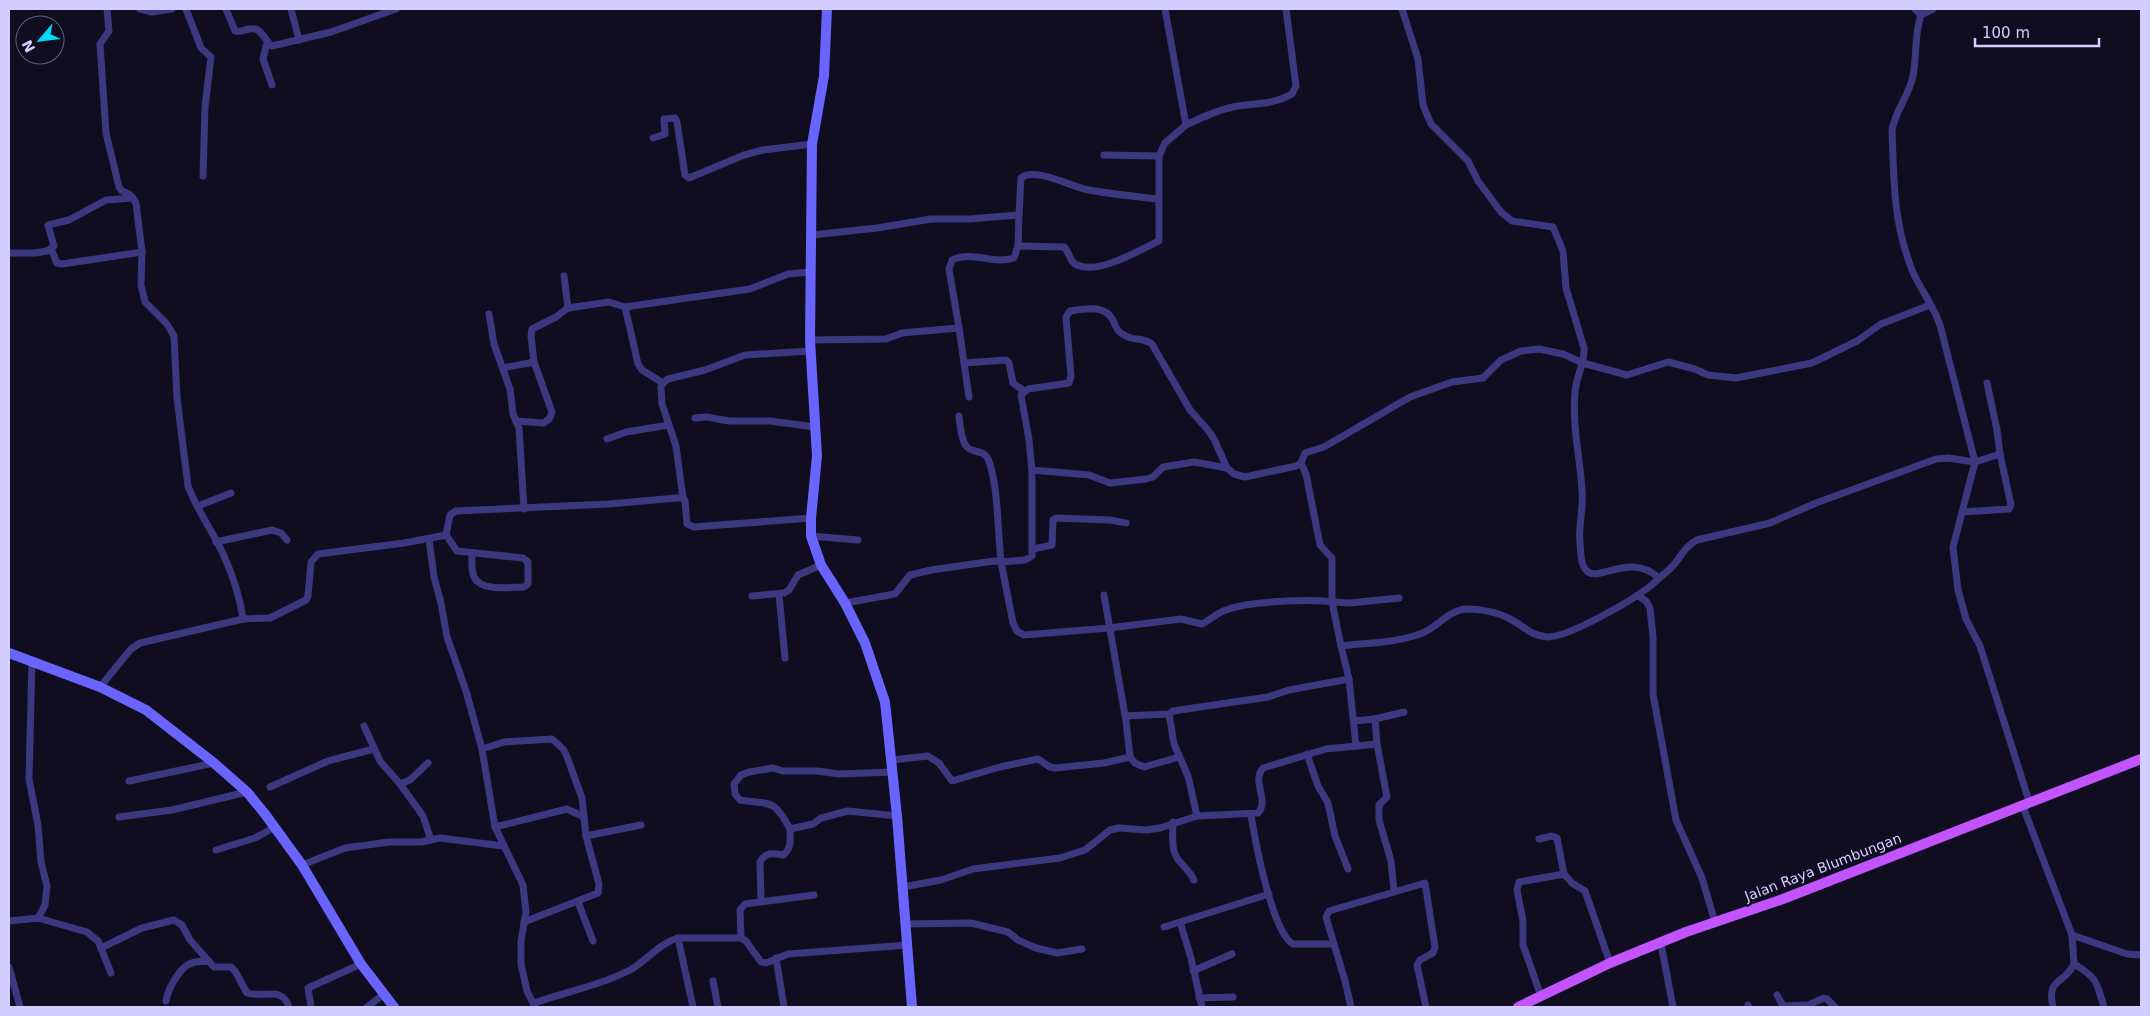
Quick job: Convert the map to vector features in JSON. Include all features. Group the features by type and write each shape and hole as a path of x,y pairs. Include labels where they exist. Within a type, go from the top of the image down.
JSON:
{"main road":[{"name":"Jalan Raya Blumbungan","path":"1518,1007 1610,963 1715,922 1783,899 2141,759"}],"street":[{"path":"107,9 109,31 100,44 106,133 119,187 133,198 136,203 142,252 141,285 145,302 172,329 174,336 177,398 188,486 192,497 224,555 237,588 243,619"},
{"path":"140,9 152,12 172,9"},
{"path":"186,9 201,48 211,57 205,107 203,176"},
{"path":"226,9 235,30 239,32 254,28 259,30 267,43 272,46 331,32 396,9"},
{"path":"291,9 299,40"},
{"path":"828,9 824,76 812,144 811,346 817,456 811,518 812,536 821,565 845,603 865,643 885,702 897,816 912,1007"},
{"path":"1166,9 1186,125"},
{"path":"1018,246 1064,247 1068,250 1070,259 1078,265 1094,267 1109,264 1159,241 1159,156 1165,143 1186,125 1220,110 1271,103 1282,100 1292,94 1296,86 1286,9"},
{"path":"1402,9 1418,58 1423,105 1431,124 1468,161 1478,182 1501,212 1512,221 1553,227 1563,251 1566,288 1584,348 1583,363 1575,390 1574,425 1582,491 1582,507 1578,531 1582,560 1588,572 1602,573 1622,566 1648,569 1659,578"},
{"path":"1915,9 1921,15"},
{"path":"1933,9 1921,15 1917,24 1912,81 1894,120 1892,130 1895,210 1900,233 1919,287 1937,316 1940,325 1975,462 1953,547 1958,590 1966,619 1980,646 2025,803 2072,935 2074,964 2052,988 2050,997 2053,1007"},
{"path":"267,43 263,59 272,85"},
{"path":"653,138 665,134 664,119 675,118 685,175 689,178 744,155 763,150 812,144"},
{"path":"1104,155 1159,156"},
{"path":"969,397 950,269 952,260 981,256 1014,258 1018,246 1021,178 1029,174 1084,188 1158,199"},
{"path":"9,253 35,253 51,249 54,246 48,225 69,220 106,200 133,198"},
{"path":"812,234 877,228 931,219 968,219 1019,214"},
{"path":"51,249 57,263 62,264 142,252"},
{"path":"516,422 544,423 550,418 552,412 534,362 532,329 556,317 568,308 609,302 625,307 750,288 788,274 811,272"},
{"path":"564,276 568,308"},
{"path":"965,363 1006,360 1009,363 1013,383 1024,391 1069,383 1071,376 1067,313 1093,308 1104,311 1112,318 1117,330 1125,336 1145,338 1152,344 1190,410 1208,429 1227,468 1234,474 1245,478 1292,468 1301,463 1306,453 1324,447 1397,404 1452,382 1483,378 1501,360 1521,351 1540,349 1563,354 1583,363 1627,375 1668,362 1695,369 1708,375 1736,378 1812,363 1857,341 1881,324 1930,305"},
{"path":"625,307 638,364 642,370 663,383"},
{"path":"489,314 494,344 510,389 513,414 520,437 524,509"},
{"path":"811,518 694,527 687,524 676,446 662,404 661,387 663,383 668,379 705,370 745,355 811,346 886,339 902,332 959,328"},
{"path":"502,368 534,362"},
{"path":"1962,512 2009,509 2011,505 1987,383"},
{"path":"845,603 895,594 910,575 988,561 1001,562 1031,558 1033,549 1032,470 1021,395 1024,391"},
{"path":"959,416 964,442 972,450 984,453 988,457 992,472 1001,562 1010,613 1017,631 1024,635 1109,628 1181,618 1202,624 1223,611 1247,605 1320,600 1350,603 1399,598"},
{"path":"695,418 707,417 729,421 770,421 815,427"},
{"path":"607,439 626,432 669,425"},
{"path":"1341,646 1388,642 1420,634 1464,609 1501,614 1531,634 1549,637 1576,629 1638,596 1673,566 1688,545 1698,540 1778,520 1816,503 1942,457 1975,462 2000,454"},
{"path":"1032,470 1090,475 1110,483 1146,479 1152,477 1163,467 1174,464 1194,462 1227,468"},
{"path":"1301,463 1306,474 1320,545 1332,558 1332,602 1349,678 1356,746"},
{"path":"198,506 231,493"},
{"path":"472,553 474,579 481,585 524,587 528,584 528,562 523,558 457,551 446,535 450,516 453,512 683,498"},
{"path":"1033,549 1052,545 1053,520 1056,518 1110,520 1126,523"},
{"path":"216,542 272,530 281,533 287,540"},
{"path":"100,687 131,649 140,643 243,619 270,618 306,600 308,596 310,562 318,554 446,535"},
{"path":"812,536 858,540"},
{"path":"429,539 434,576 448,637 466,691 482,749 495,827 524,884 526,896 521,941 521,964 527,991 535,1005 622,974 642,962 669,941 678,938 741,938 746,941 761,962 766,963 788,954 908,945"},
{"path":"752,596 779,594 789,590 798,575 821,565"},
{"path":"779,594 785,658"},
{"path":"1104,595 1125,716 1130,757 1135,763 1144,768 1179,757"},
{"path":"1638,596 1646,601 1650,608 1653,637 1652,694 1676,820 1702,878 1715,922"},
{"path":"9,653 100,687 146,710 214,763 247,792 302,865 361,964 394,1007"},
{"path":"32,661 29,779 38,825 41,862 47,886 45,905 38,918"},
{"path":"1125,716 1169,714 1173,711 1268,697 1289,690 1349,678"},
{"path":"1354,721 1375,719 1404,712"},
{"path":"1169,714 1174,744 1190,782 1197,816"},
{"path":"1375,719 1377,744 1387,797 1379,805 1379,820 1390,861 1394,892"},
{"path":"364,726 380,762 400,784 423,816 431,840"},
{"path":"482,749 504,742 552,739 563,749 573,770 582,798 586,836 600,889 598,892 578,902 524,922"},
{"path":"903,887 941,880 974,869 1060,858 1085,850 1110,830 1119,828 1154,829 1197,816 1251,815 1260,810 1262,804 1258,775 1262,768 1326,749 1377,744"},
{"path":"270,788 328,761 374,749"},
{"path":"1308,754 1318,786 1328,803 1334,836 1348,869"},
{"path":"892,760 928,756 939,763 952,781 1000,767 1038,759 1050,768 1055,768 1104,763 1130,757"},
{"path":"129,781 214,763"},
{"path":"400,784 410,780 428,763"},
{"path":"761,900 760,862 765,855 771,853 782,855 787,852 790,845 790,828 771,804 740,800 735,794 734,784 737,778 749,772 774,768 783,771 831,772 840,774 892,772"},
{"path":"119,817 172,810 247,792"},
{"path":"495,827 567,809 584,817"},
{"path":"790,828 813,824 821,818 848,811 897,816"},
{"path":"1251,815 1259,862 1276,915 1288,942 1303,946 1334,944"},
{"path":"1173,822 1175,855 1189,870 1194,880"},
{"path":"586,836 641,825"},
{"path":"216,850 255,838 275,828"},
{"path":"1539,839 1552,836 1557,838 1564,874 1572,884 1585,891 1610,963"},
{"path":"302,865 344,848 389,842 440,838 503,846"},
{"path":"1541,996 1524,945 1523,921 1517,890 1518,882 1564,874"},
{"path":"1351,1007 1326,917 1329,911 1423,883 1426,886 1433,924 1435,950 1430,956 1420,960 1417,965 1426,1007"},
{"path":"1164,926 1269,894"},
{"path":"741,938 740,910 742,906 761,900 814,895"},
{"path":"578,902 593,941"},
{"path":"9,921 38,918 87,932 98,941 111,973"},
{"path":"102,948 142,928 174,920 182,925 190,940 208,961 218,968 231,967 247,993 254,995 280,994 285,998 289,1007"},
{"path":"1180,922 1202,1007"},
{"path":"906,924 971,923 1008,932 1018,940 1036,948 1057,953 1082,949"},
{"path":"2072,935 2127,954 2141,955"},
{"path":"678,938 693,1007"},
{"path":"1661,944 1673,1007"},
{"path":"1193,971 1232,954"},
{"path":"776,958 784,1007"},
{"path":"166,1001 168,991 174,980 186,966 192,963 208,961"},
{"path":"310,1007 308,988 361,964"},
{"path":"2074,964 2090,974 2094,979 2104,1007"},
{"path":"9,967 20,1007"},
{"path":"713,981 718,1007"},
{"path":"367,1007 384,994"},
{"path":"1777,995 1785,1006 1808,1005 1824,998 1834,1007"},
{"path":"1199,998 1233,997"}]}
